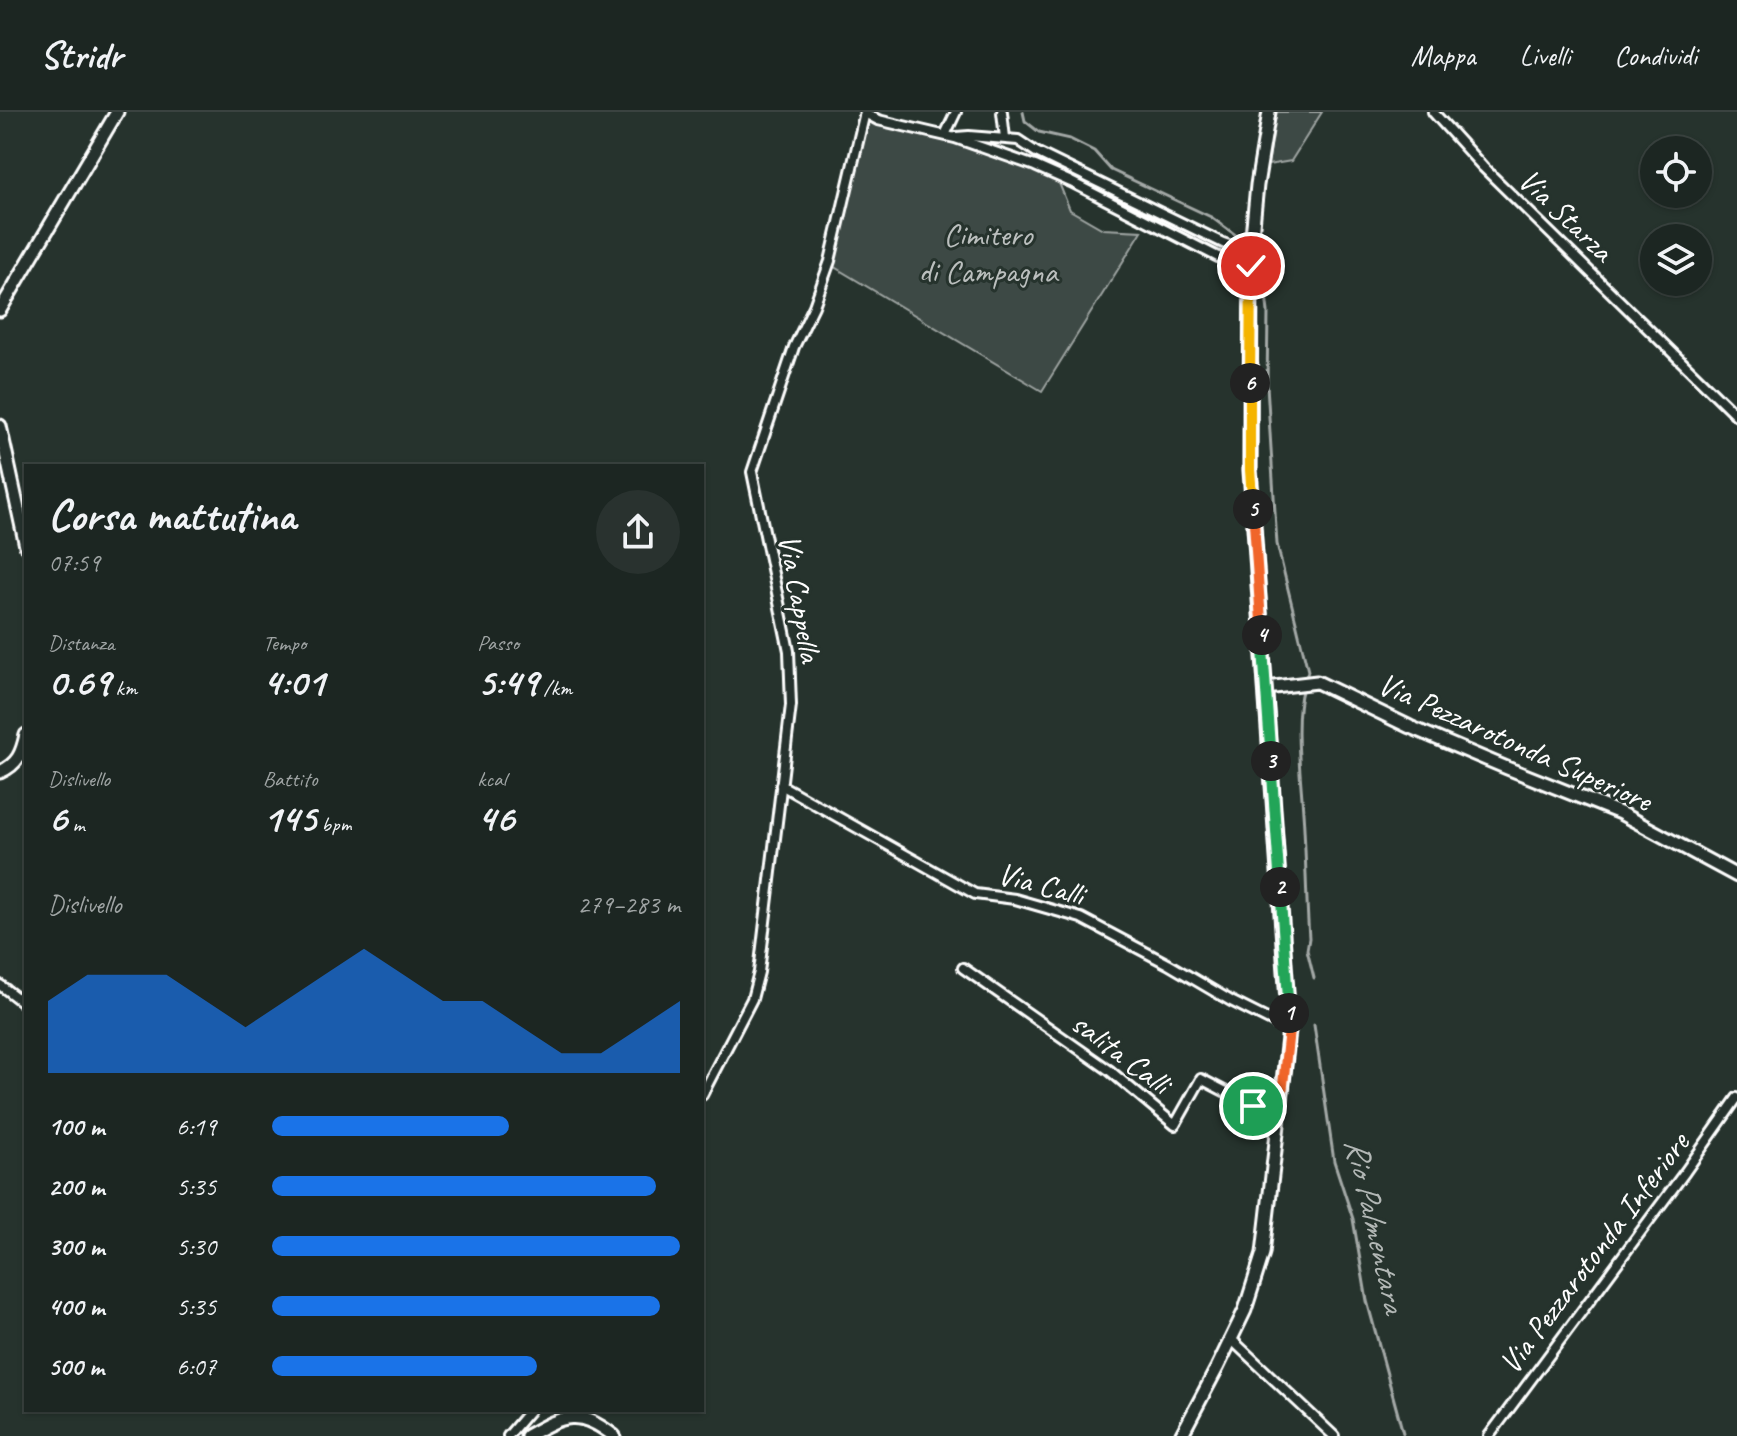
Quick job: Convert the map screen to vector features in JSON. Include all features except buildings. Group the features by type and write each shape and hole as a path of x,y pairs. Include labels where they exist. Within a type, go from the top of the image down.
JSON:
{"main road":[{"path":"0,310 117,112"},
{"path":"1181,1436 1231,1339 1252,1290 1263,1253 1289,1030 1250,470 1251,250 1257,185 1269,112"},
{"path":"0,426 24,537"},
{"name":"Via Pezzarotonda Superiore","path":"1266,688 1317,682 1410,727 1620,813 1737,876"},
{"path":"0,772 12,767 24,745"},
{"path":"527,1436 563,1417 576,1416 592,1421 614,1436"}],"street":[{"path":"945,135 956,112"},
{"path":"1002,112 1005,138"},
{"name":"Via Starza","path":"1433,112 1483,167 1737,416"},
{"path":"865,113 878,120 955,138 1035,166 1218,257 1251,268"},
{"name":"Via Cappella","path":"704,1091 752,999 759,972 791,705 789,651 752,472 794,347 814,306 830,261 865,113"},
{"path":"955,138 969,136 1018,140 1036,152 1223,243 1251,250"},
{"name":"Via Calli","path":"781,785 975,894 1015,899 1081,918 1289,1030"},
{"name":"salita Calli","path":"963,968 1109,1070 1175,1125 1201,1079 1253,1106 1280,1112"},
{"path":"0,985 24,1003"},
{"name":"Via Pezzarotonda Inferiore","path":"1489,1436 1737,1098"},
{"path":"1231,1339 1334,1436"},
{"path":"508,1436 529,1412"}],"green space":[{"path":"1276,112 1322,112 1291,161 1268,165"},
{"name":"Cimitero di Campagna","path":"864,120 948,141 1048,176 1059,183 1070,210 1103,229 1142,231 1042,391 831,265"},
{"path":"1078,177 1237,255 1235,258 1078,183"}],"waterway":[{"name":"Rio Palmentara","path":"1023,112 1025,121 1039,132 1070,139 1094,151 1111,170 1211,217 1248,244"},
{"name":"Rio Palmentara","path":"1255,248 1261,251 1268,312 1267,385 1277,544 1308,671 1305,680"},
{"name":"Rio Palmentara","path":"1303,687 1298,715 1298,749 1309,938 1307,950 1314,978"},
{"name":"Rio Palmentara","path":"1314,1025 1334,1161 1353,1219 1367,1301 1403,1433"}],"route":[{"path":"1251,266 1250,470 1289,1015 1280,1112 1253,1106"}]}
